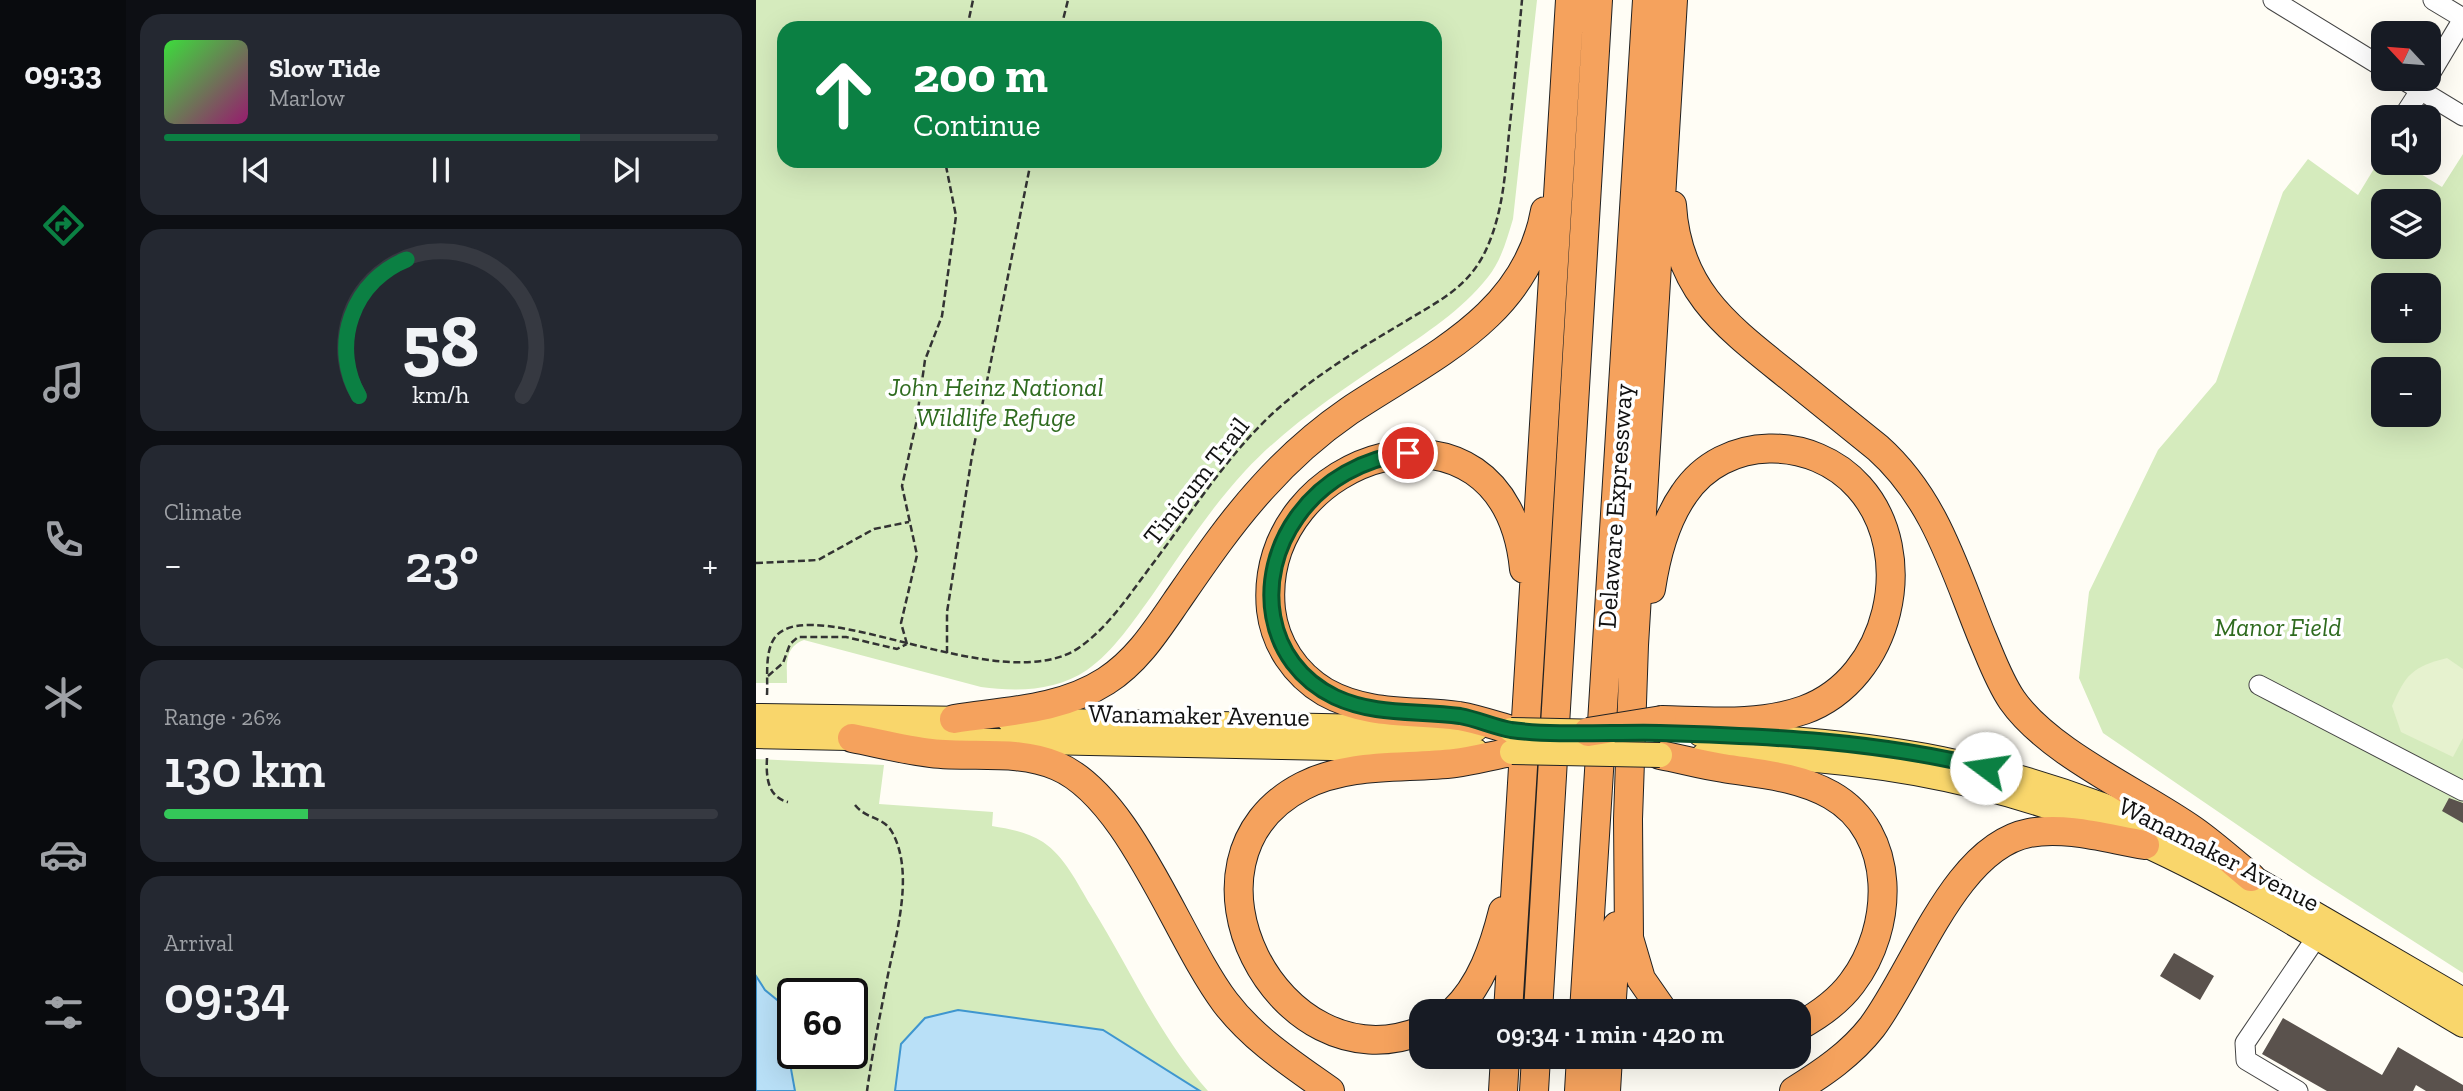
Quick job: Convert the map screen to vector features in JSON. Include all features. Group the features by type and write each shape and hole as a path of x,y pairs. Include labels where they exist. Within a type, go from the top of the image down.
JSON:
{"highway":[{"path":"1509,999 1570,0"},
{"name":"Delaware Expressway","path":"1539,999 1598,0"},
{"name":"Delaware Expressway","path":"1585,999 1647,0"},
{"path":"1655,999 1641,979 1629,938 1628,819 1635,632 1674,0"},
{"path":"954,719 1061,702 1116,674 1146,644 1242,511 1282,467 1331,424 1466,335 1492,313 1520,278 1541,231 1554,134 1565,91"},
{"path":"1666,115 1677,241 1692,280 1707,304 1736,334 1878,448 1910,479 1937,529 2005,689 2028,719 2060,745 2193,831 2251,877"},
{"path":"1588,732 1661,736 1793,714 1827,698 1857,671 1883,626 1891,576 1882,525 1872,504 1853,480 1814,455 1772,447 1731,456 1696,478 1673,511 1661,545 1634,692"},
{"path":"1512,741 1460,716 1396,713 1368,708 1322,690 1296,667 1275,632 1270,600 1274,565 1296,518 1328,484 1355,467 1384,457 1408,453 1433,455 1456,462 1475,472 1500,495 1517,529 1524,573 1529,678"},
{"path":"1661,736 1766,774 1813,787 1843,803 1869,834 1880,864 1883,885 1882,909 1874,944 1851,985 1832,1004 1811,1018"},
{"path":"852,738 931,753 1033,758 1058,766 1081,779 1101,800 1138,854 1226,1003 1263,1042 1329,1091"},
{"path":"1409,1035 1393,1040 1356,1038 1331,1030 1307,1017 1280,994 1256,962 1244,932 1238,900 1247,849 1268,813 1290,794 1314,781 1367,769 1454,763 1512,741"},
{"path":"1612,999 1618,897 1628,819"},
{"path":"1465,999 1472,991 1493,946 1503,912 1520,822"},
{"path":"1794,1091 1836,1063 1863,1038 1889,1001 1959,884 1975,863 1995,846 2019,835 2054,831 2146,845"},
{"path":"1503,1091 1504,1069"},
{"path":"1534,1091 1535,1069"},
{"path":"1579,1091 1580,1069"},
{"path":"1606,1091 1607,1069"}],"main road":[{"name":"Wanamaker Avenue","path":"760,730 954,719 1512,741 1588,732"},
{"name":"Wanamaker Avenue","path":"760,730 852,738 1512,741 1661,736 1842,742 1957,761 2041,783 2122,813 2173,835 2251,877 2463,1000"},
{"name":"Wanamaker Avenue","path":"1661,736 1896,770 1953,781 2036,803 2146,845 2221,883 2463,1025"}],"street":[{"path":"2273,0 2371,60"},
{"path":"2433,0 2463,19 2441,56"},
{"path":"2437,91 2463,116"},
{"path":"2259,685 2463,791"},
{"path":"2298,1091 2246,1060 2245,1043 2316,938"}],"path":[{"path":"968,21 973,0"},
{"path":"1063,21 1068,0"},
{"name":"Tinicum Trail","path":"907,644 897,649 846,637 798,637 790,644 783,663 768,676 769,651 773,639 782,630 794,625 850,630 1005,664 1041,663 1079,648 1108,622 1244,441 1275,411 1392,330 1441,302 1469,278 1492,237 1502,203 1522,0"},
{"path":"907,644 901,623 918,555 902,486 916,424 925,360 942,316 956,216 946,168"},
{"path":"947,653 947,612 972,456 1030,168"},
{"path":"756,563 818,560 874,530 909,522"},
{"path":"760,730 766,776 771,789 779,800 788,802"},
{"path":"855,806 863,816 883,820 892,831 901,858 901,911 867,1091"}],"green space":[{"name":"John Heinz National Wildlife Refuge","path":"756,0 1537,0 1513,219 1493,271 1478,289 1442,321 1314,410 1261,455 1220,500 1131,624 1097,662 1075,677 1049,686 995,689 804,640 790,652 787,683 756,683"},
{"name":"Manor Field","path":"2463,154 2463,973 2312,876 2103,733 2079,678 2089,592 2158,450 2216,382 2283,192 2308,159 2358,195 2371,174 2422,175 2442,187"},
{"path":"2447,658 2463,669 2463,738 2453,757 2401,732 2392,706 2412,673"},
{"path":"756,759 884,765 879,804 993,812 992,826 1025,833 1043,842 1058,855 1070,871 1159,1024 1190,1070 1208,1091 756,1091"}],"water":[{"path":"756,976 765,990 777,1000 777,1069 791,1069 795,1091 756,1091"},
{"path":"958,1010 1103,1030 1200,1091 895,1091 901,1044 925,1018"}],"building":[{"path":"2449,798 2463,803 2463,823 2442,811"},
{"path":"2174,953 2214,976 2200,1000 2160,976"},
{"path":"2283,1018 2382,1075 2398,1047 2463,1085 2463,1091 2426,1091 2416,1085 2413,1091 2327,1091 2262,1054"}],"route":[{"path":"1408,453 1395,454 1355,467 1328,484 1296,518 1274,565 1270,600 1275,632 1296,667 1322,690 1344,701 1368,708 1410,714 1460,716 1511,730 1798,738 1897,749 1986,768"}]}
